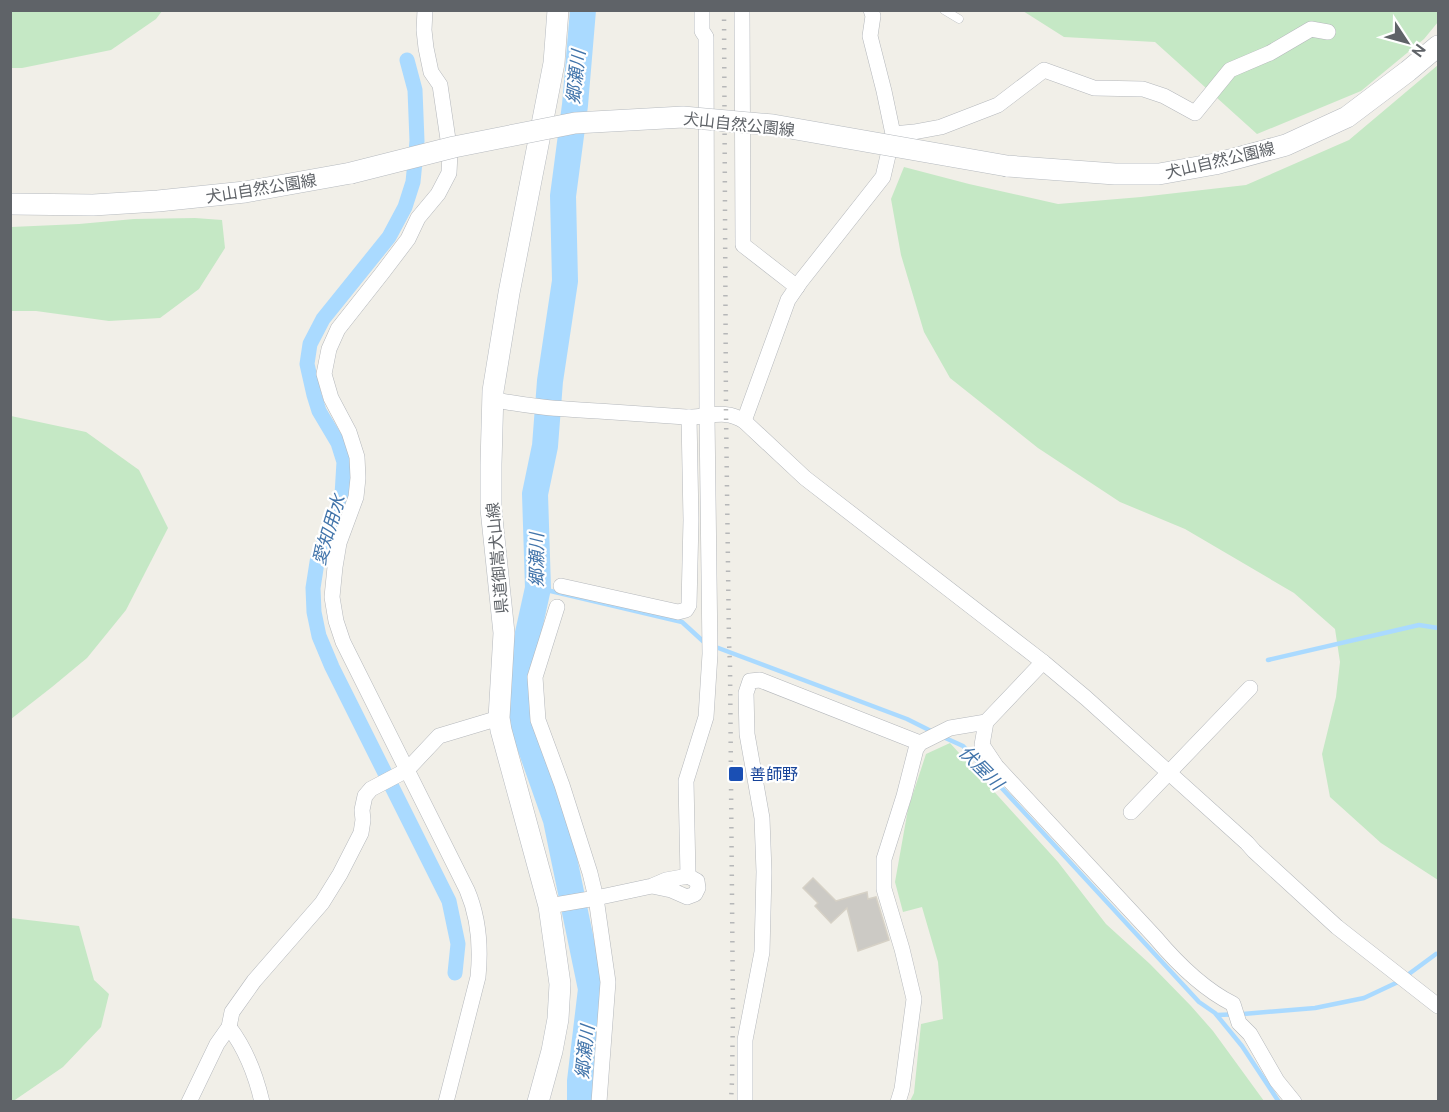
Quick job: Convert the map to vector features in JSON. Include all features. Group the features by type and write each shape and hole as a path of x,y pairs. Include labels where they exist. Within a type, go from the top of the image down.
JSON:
{"main road":[{"name":"県道御嵩犬山線","path":"538,1101 552,1051 558,1018 560,984 555,905 499,718 504,633 491,509 492,399 509,293 554,63 558,10"},
{"name":"犬山自然公園線","path":"10,204 93,205 245,192 351,172 454,147 575,123 683,117 773,125 1007,166 1115,174 1159,174 1215,164 1286,145 1347,117 1438,46"},
{"path":"10,199 39,204"}],"street":[{"path":"425,10 426,48 431,72 440,85 450,153 449,173 438,194 418,218 408,239 338,329 329,349 324,374 331,398 349,432 357,457 356,497 339,543 335,567 332,597 336,621 343,642 473,905 479,943 478,977 446,1101"},
{"path":"555,905 652,886 666,880 688,876 686,781 706,717 710,654 706,37 702,31 702,10"},
{"path":"742,10 743,245 797,287"},
{"path":"744,421 788,300 883,177 893,134 870,36 873,16 871,10"},
{"path":"893,134 941,127 998,105 1044,70 1094,88 1143,89 1164,96 1195,112 1230,70 1270,53 1311,29 1328,32"},
{"path":"492,399 565,409 689,417 726,413 735,415 805,478 1043,662 1086,698 1337,927 1438,1006"},
{"path":"561,586 678,612 686,610 689,605 691,520 689,417"},
{"path":"557,607 535,677 538,720 562,785 596,898 608,982 599,1101"},
{"path":"1043,662 986,722 982,745 996,766 1172,958 1220,998 1233,1004 1239,1023 1250,1034 1277,1081 1294,1101"},
{"path":"745,1101 745,1040 762,952 764,872 762,818 747,734 746,693 750,681 760,680 920,743"},
{"path":"1131,812 1250,688"},
{"path":"189,1101 217,1044 229,1027 232,1012 254,981 321,903 340,874 361,833 364,796 375,787 407,770 439,736 499,718"},
{"path":"898,1101 902,1089 914,999 884,889 884,859 916,749 920,743 950,728 986,722"},
{"path":"229,1027 237,1037 258,1084 262,1101"}],"lane":[{"path":"944,10 959,19"}],"green space":[{"path":"11,10 162,11 156,19 111,50 22,68 11,68"},
{"path":"1438,10 1438,22 1424,39 1361,91 1257,134 1155,42 1064,37 1023,11"},
{"path":"1438,65 1438,880 1381,843 1330,797 1322,754 1336,697 1340,662 1335,629 1294,593 1185,529 1120,502 1038,448 950,378 924,332 901,255 891,199 904,167 1058,204 1246,185 1349,140"},
{"path":"134,219 222,220 225,248 199,289 160,318 109,321 36,311 11,311 11,227"},
{"path":"11,416 86,432 139,470 168,528 126,610 87,658 11,719"},
{"path":"950,743 1058,862 1106,924 1150,964 1213,1031 1264,1101 910,1101 914,1093 921,1024 943,1019 938,962 922,907 903,912 895,882 908,809 926,754"},
{"path":"11,918 79,926 94,980 109,994 101,1027 63,1067 12,1102"}],"building":[{"path":"813,878 836,901 867,892 868,899 876,897 889,940 858,951 847,908 831,923 815,906 818,903 803,888"}],"waterway":[{"name":"郷瀬川","path":"580,1102 580,1081 591,989 556,820 524,729 519,674 538,588 535,494 545,446 550,381 565,281 563,196 575,105 583,10"},
{"name":"愛知用水","path":"407,60 415,90 417,141 413,182 405,207 389,237 323,319 310,344 307,364 314,395 319,411 338,443 344,462 342,495 318,556 313,588 314,612 319,636 332,667 449,901 458,944 455,973"},
{"name":"伏屋川","path":"538,588 682,622 705,643 907,719 933,732"},
{"path":"1268,660 1419,625 1438,628"},
{"name":"伏屋川","path":"941,736 963,746 1199,1002 1215,1013 1242,1046 1279,1102"},
{"path":"1217,1015 1315,1008 1364,998 1398,982 1436,954"}],"railway":[{"path":"724,10 733,1013 731,1102"}],"place":[{"name":"善師野","path":"736,774"}]}
